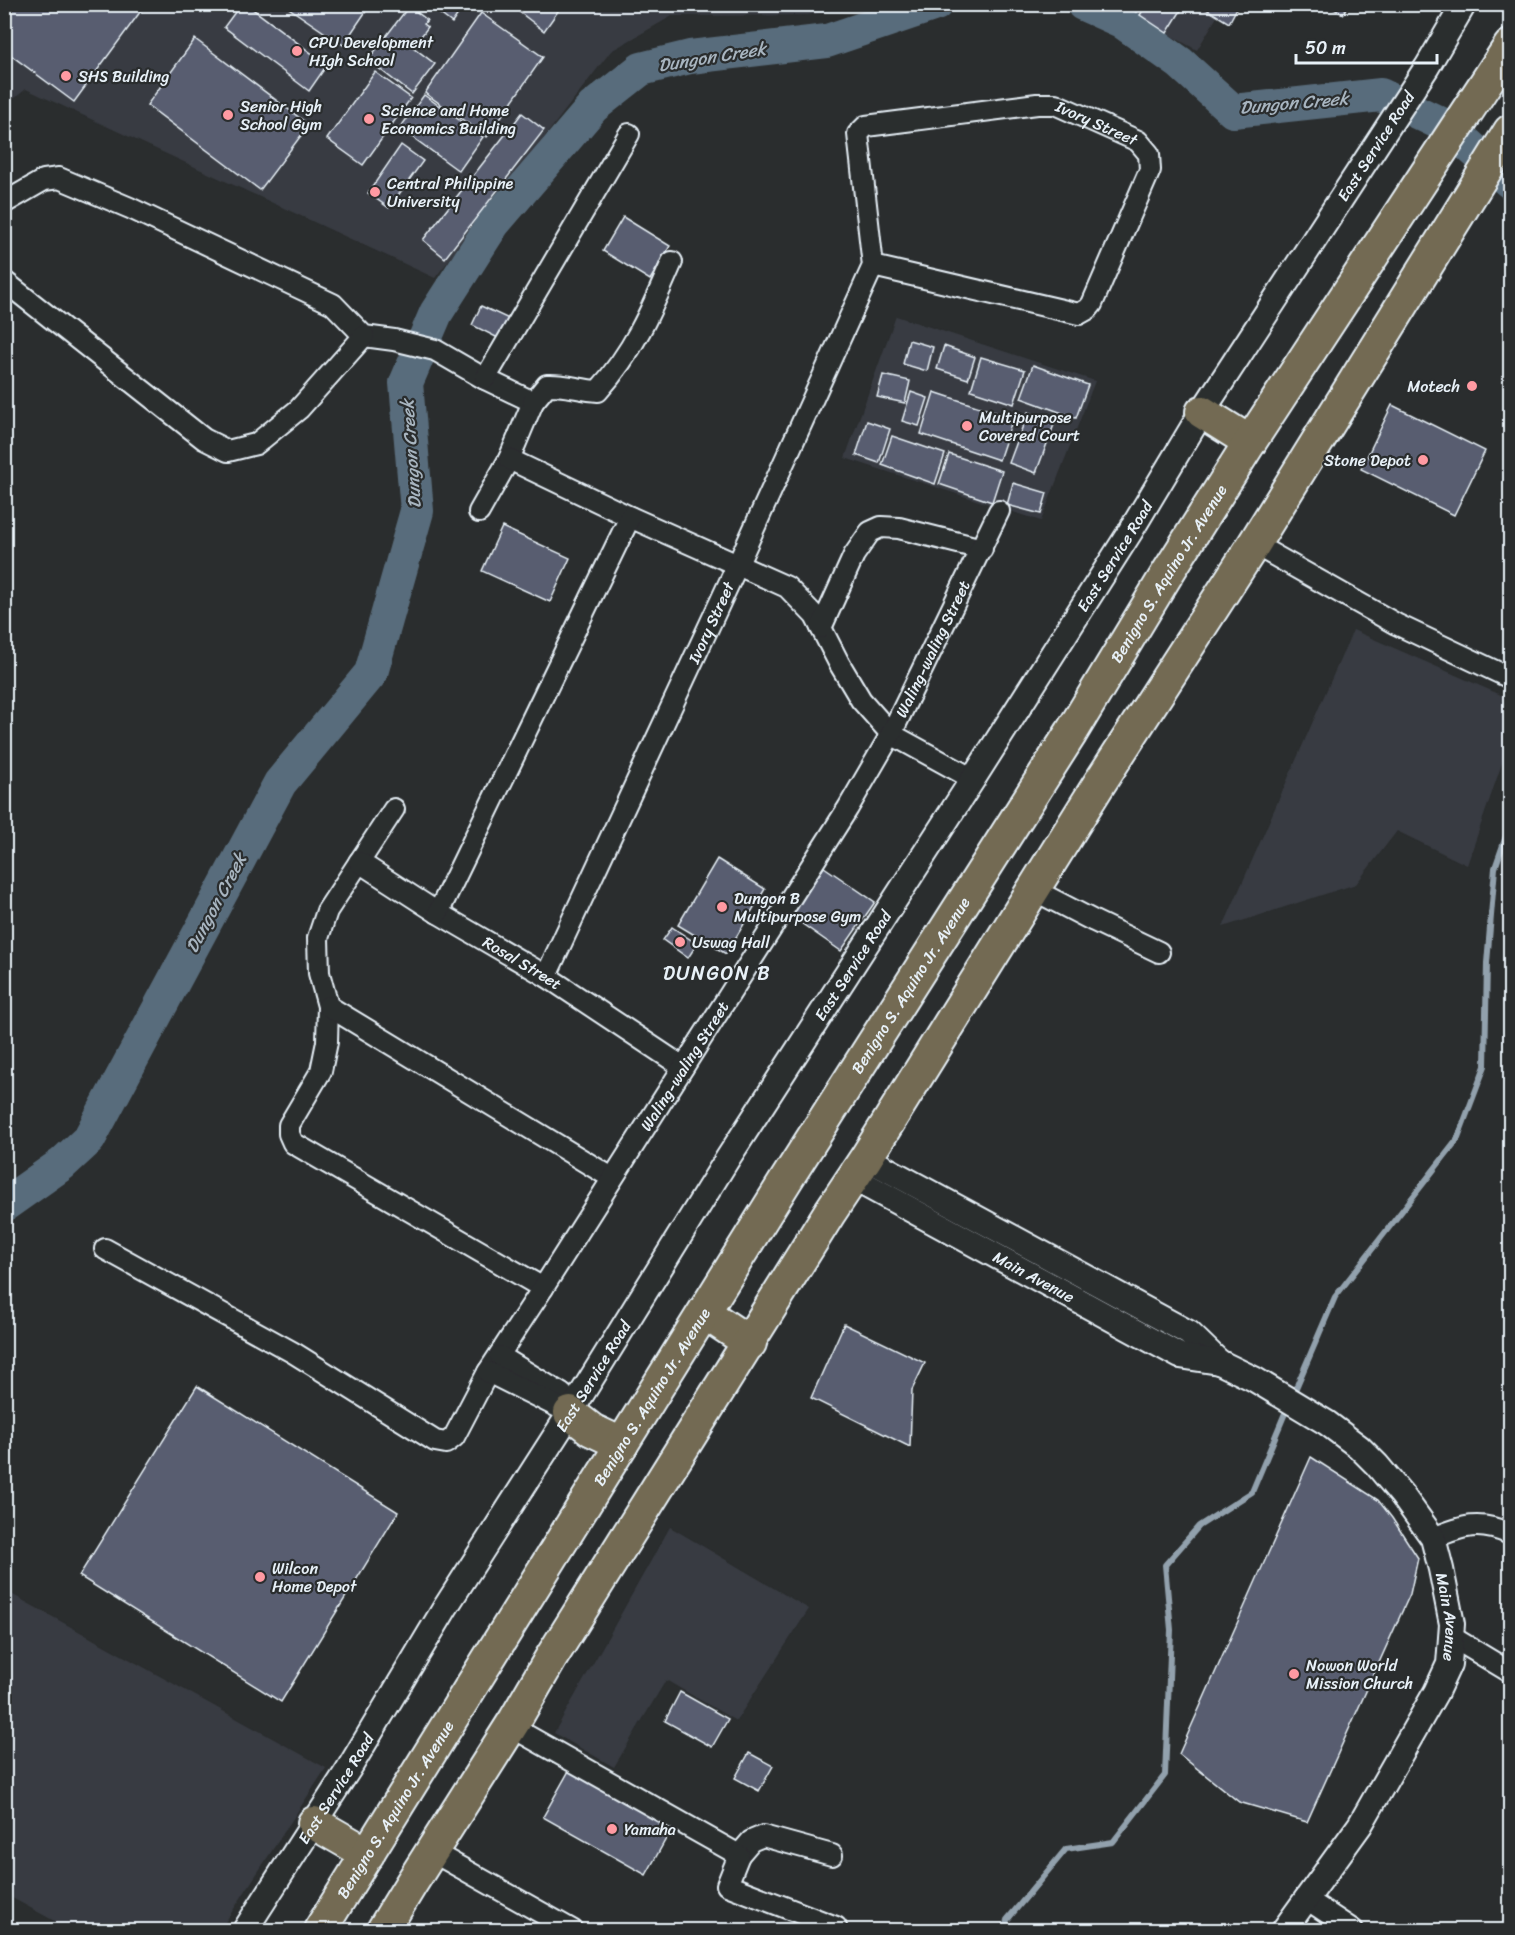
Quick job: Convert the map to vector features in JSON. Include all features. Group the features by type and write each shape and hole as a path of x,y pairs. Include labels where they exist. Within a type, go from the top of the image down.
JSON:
{"highway":[{"name":"Benigno S. Aquino Jr. Avenue","path":"320,1930 792,1170 1059,752 1250,442 1510,46"},
{"path":"383,1930 830,1212 860,1168 1099,784 1254,544 1510,131"},
{"path":"1202,412 1250,442"},
{"path":"1059,752 1099,784"},
{"path":"705,1313 750,1343"},
{"path":"570,1413 592,1430 622,1444"},
{"path":"314,1823 368,1854"}],"street":[{"name":"East Service Road","path":"245,1930 348,1770 451,1599 570,1413 728,1158 973,779 1202,412 1428,67 1464,4"},
{"name":"Ivory Street","path":"546,976 737,566 873,266 858,134 866,126 1037,104 1055,104 1138,141 1149,154 1150,170 1092,304 1078,314 873,266"},
{"path":"485,379 629,134"},
{"path":"4,203 44,180 59,178 130,208 333,303 364,336 394,340 435,350 485,379 533,402"},
{"path":"478,512 509,459 533,402 547,386 563,384 598,391 619,368 646,322 672,262"},
{"path":"4,280 204,439 228,451 256,444 299,409 364,336"},
{"path":"509,459 630,517 787,587 815,616 861,700 891,734 973,779"},
{"name":"Waling-waling Street","path":"105,1249 294,1353 435,1441 446,1443 454,1437 488,1372 848,808 891,734 999,511"},
{"path":"438,913 630,517"},
{"path":"821,628 854,555 870,532 881,527 899,528 982,549"},
{"path":"1254,544 1396,624 1510,677"},
{"path":"394,809 327,911 318,938 319,973 328,1006 327,1042 321,1071 289,1125 289,1134 293,1143 543,1288"},
{"name":"Rosal Street","path":"359,862 438,913 546,976 683,1067"},
{"path":"1034,890 1159,952"},
{"path":"328,1006 612,1178"},
{"name":"Main Avenue","path":"860,1168 1180,1356 1219,1362 1254,1379 1327,1423 1359,1447 1377,1465 1433,1538 1452,1624 1449,1664 1436,1692 1360,1825 1284,1930"},
{"path":"500,1356 562,1394 570,1413"},
{"path":"488,1372 570,1413"},
{"path":"1433,1538 1461,1527 1483,1525 1510,1534"},
{"path":"1452,1637 1510,1672"},
{"path":"510,1726 739,1855"},
{"path":"832,1855 763,1836 750,1840 739,1855 727,1885 836,1928"},
{"path":"431,1851 572,1930"},
{"path":"1305,1898 1353,1930"}],"shaded area":[{"name":"Central Philippine University","path":"4,5 862,5 808,15 672,16 611,51 435,278 26,89 5,106"},
{"path":"1115,5 1224,5 1197,50"},
{"path":"896,316 1095,381 1041,521 845,458"},
{"path":"1353,630 1510,699 1510,740 1467,865 1397,831 1356,884 1223,927"},
{"path":"670,1527 809,1609 736,1721 666,1680 614,1767 554,1733"},
{"path":"4,1590 326,1768 220,1930 71,1930 5,1894"}],"building":[{"name":"SHS Building","path":"4,4 146,4 74,102 4,50"},
{"path":"241,4 246,4 327,65 309,91 224,27"},
{"path":"283,4 371,4 343,45"},
{"path":"427,4 465,4 452,23"},
{"path":"509,4 563,4 544,31"},
{"path":"1122,4 1140,4 1136,12"},
{"path":"1147,4 1175,4 1182,9 1167,33 1140,15"},
{"path":"1198,4 1239,4 1229,23"},
{"path":"1325,4 1348,4 1343,14"},
{"path":"409,6 427,20 424,24 428,27 413,47 435,64 412,94 368,60"},
{"path":"481,13 543,57 487,137 425,93"},
{"name":"Senior High School Gym","path":"195,39 309,125 260,190 147,105"},
{"name":"Science and Home Economics Building","path":"375,72 411,98 363,165 327,139"},
{"path":"424,95 483,137 459,171 400,128"},
{"path":"522,113 544,130 445,258 423,240"},
{"path":"401,145 423,161 389,208 368,193"},
{"path":"623,217 670,246 650,280 603,251"},
{"path":"481,306 509,319 498,338 472,325"},
{"path":"909,340 933,347 927,371 903,364"},
{"path":"944,346 975,357 968,379 937,369"},
{"path":"981,357 1025,370 1014,404 971,390"},
{"path":"1033,365 1088,385 1076,418 1021,398"},
{"path":"883,375 910,381 905,403 877,397"},
{"path":"911,392 928,398 919,426 902,421"},
{"name":"Multipurpose Covered Court","path":"934,392 1013,418 999,460 921,434"},
{"name":"Stone Depot","path":"1392,405 1485,451 1454,515 1361,469"},
{"path":"1028,412 1055,422 1036,473 1009,463"},
{"path":"867,421 890,429 879,463 856,455"},
{"path":"892,436 945,454 935,484 882,465"},
{"path":"949,454 1002,471 992,502 939,484"},
{"path":"1013,483 1047,493 1041,514 1007,505"},
{"path":"502,527 570,558 550,602 482,571"},
{"name":"Dungon B Multipurpose Gym","path":"717,859 765,889 726,954 678,925"},
{"path":"824,867 875,902 841,951 791,916"},
{"name":"Uswag Hall","path":"672,927 697,944 688,958 663,940"},
{"path":"844,1324 925,1363 912,1390 910,1447 811,1398"},
{"path":"197,1386 398,1512 281,1702 79,1576"},
{"name":"Nowon World Mission Church","path":"1311,1457 1378,1500 1418,1558 1410,1594 1307,1822 1239,1802 1179,1754"},
{"path":"680,1692 728,1719 712,1747 665,1721"},
{"path":"4,1716 11,1720 4,1732"},
{"path":"749,1753 773,1766 759,1791 735,1778"},
{"path":"570,1769 673,1826 646,1875 543,1817"}],"waterway":[{"name":"Dungon Creek","path":"4,1205 62,1164 89,1139 280,783 371,673 417,511 406,383 436,313 493,224 593,107 641,69 690,57 827,41 936,4"},
{"name":"Dungon Creek","path":"1083,4 1121,21 1180,63 1233,111 1381,95 1448,127 1510,182"},
{"path":"1292,1397 1335,1297 1457,1140 1485,1066 1487,963 1495,868 1510,825"},
{"path":"1004,1930 1007,1920 1066,1849 1113,1842 1165,1775 1171,1630 1165,1565 1199,1526 1252,1492 1288,1406"}],"place":[{"name":"CPU Development HIgh School","path":"297,51"},
{"name":"SHS Building","path":"66,76"},
{"name":"Senior High School Gym","path":"228,115"},
{"name":"Science and Home Economics Building","path":"369,119"},
{"name":"Central Philippine University","path":"375,192"},
{"name":"Motech","path":"1472,386"},
{"name":"Multipurpose Covered Court","path":"967,426"},
{"name":"Stone Depot","path":"1423,460"},
{"name":"Dungon B Multipurpose Gym","path":"722,907"},
{"name":"Uswag Hall","path":"680,942"},
{"name":"Wilcon Home Depot","path":"260,1577"},
{"name":"Nowon World Mission Church","path":"1294,1674"},
{"name":"Yamaha","path":"612,1829"}],"district":[{"name":"DUNGON B","path":"717,973"}]}
